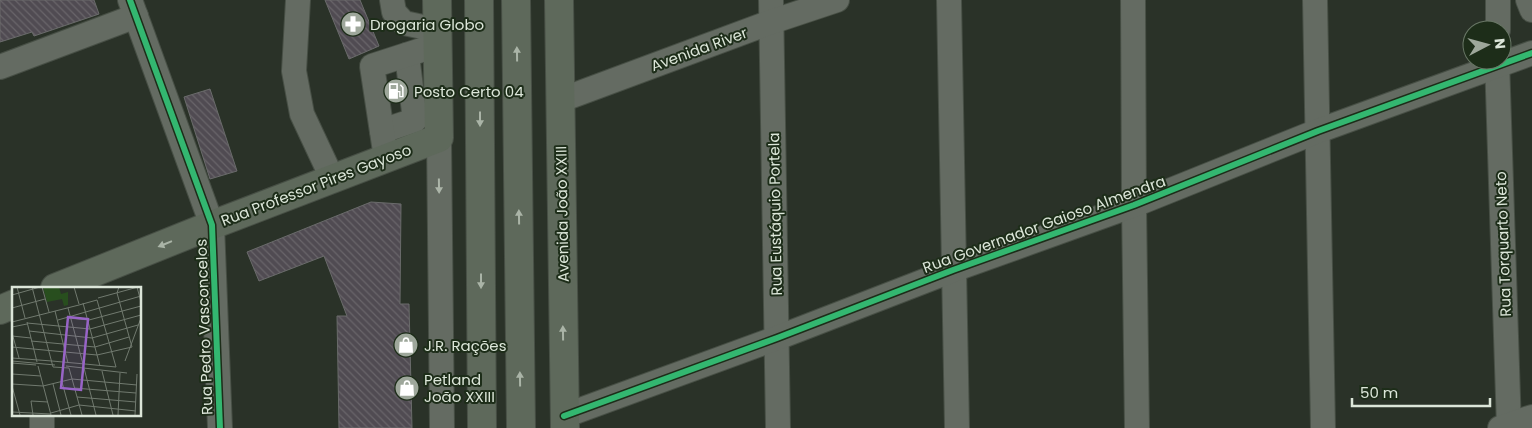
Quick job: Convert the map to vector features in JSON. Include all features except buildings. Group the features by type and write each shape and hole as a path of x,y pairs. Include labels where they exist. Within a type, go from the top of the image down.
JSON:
{"main road":[{"path":"437,0 439,138"},
{"path":"479,0 482,428"},
{"path":"516,0 521,428"},
{"name":"Avenida João XXIII","path":"559,0 564,422"},
{"name":"Rua Professor Pires Gayoso","path":"57,287 332,178 439,138"},
{"path":"0,310 12,305"},
{"path":"533,428 564,422"}],"street":[{"path":"298,0 294,71 302,114 332,178"},
{"path":"392,0 394,12 404,23 437,37"},
{"name":"Avenida River","path":"561,100 771,11 837,0"},
{"path":"949,0 957,428"},
{"path":"1133,0 1137,428"},
{"path":"1315,0 1323,428"},
{"path":"1498,0 1498,20"},
{"path":"1528,0 1532,10"},
{"path":"0,68 133,8"},
{"name":"Rua Pedro Vasconcelos","path":"133,8 212,225 220,428"},
{"name":"Rua Eustáquio Portela","path":"771,11 778,428"},
{"path":"386,158 372,66 407,55 437,37"},
{"name":"Rua Governador Gaioso Almendra","path":"1512,59 1532,53"},
{"path":"382,131 415,120 407,55"},
{"name":"Rua Governador Gaioso Almendra","path":"564,422 954,270 1134,205 1318,131 1479,70"},
{"name":"Rua Torquarto Neto","path":"1497,70 1506,427"},
{"path":"439,138 442,428"},
{"path":"1506,427 1532,416"}],"cycle path":[{"path":"130,0 212,225 220,428"},
{"path":"564,416 777,338 953,270 1134,205 1318,131 1532,53"}],"place":[{"name":"Drogaria Globo","path":"353,24"},
{"name":"Posto Certo 04","path":"396,91"},
{"name":"J.R. Rações","path":"406,345"},
{"name":"Petland João XXIII","path":"407,388"}]}
